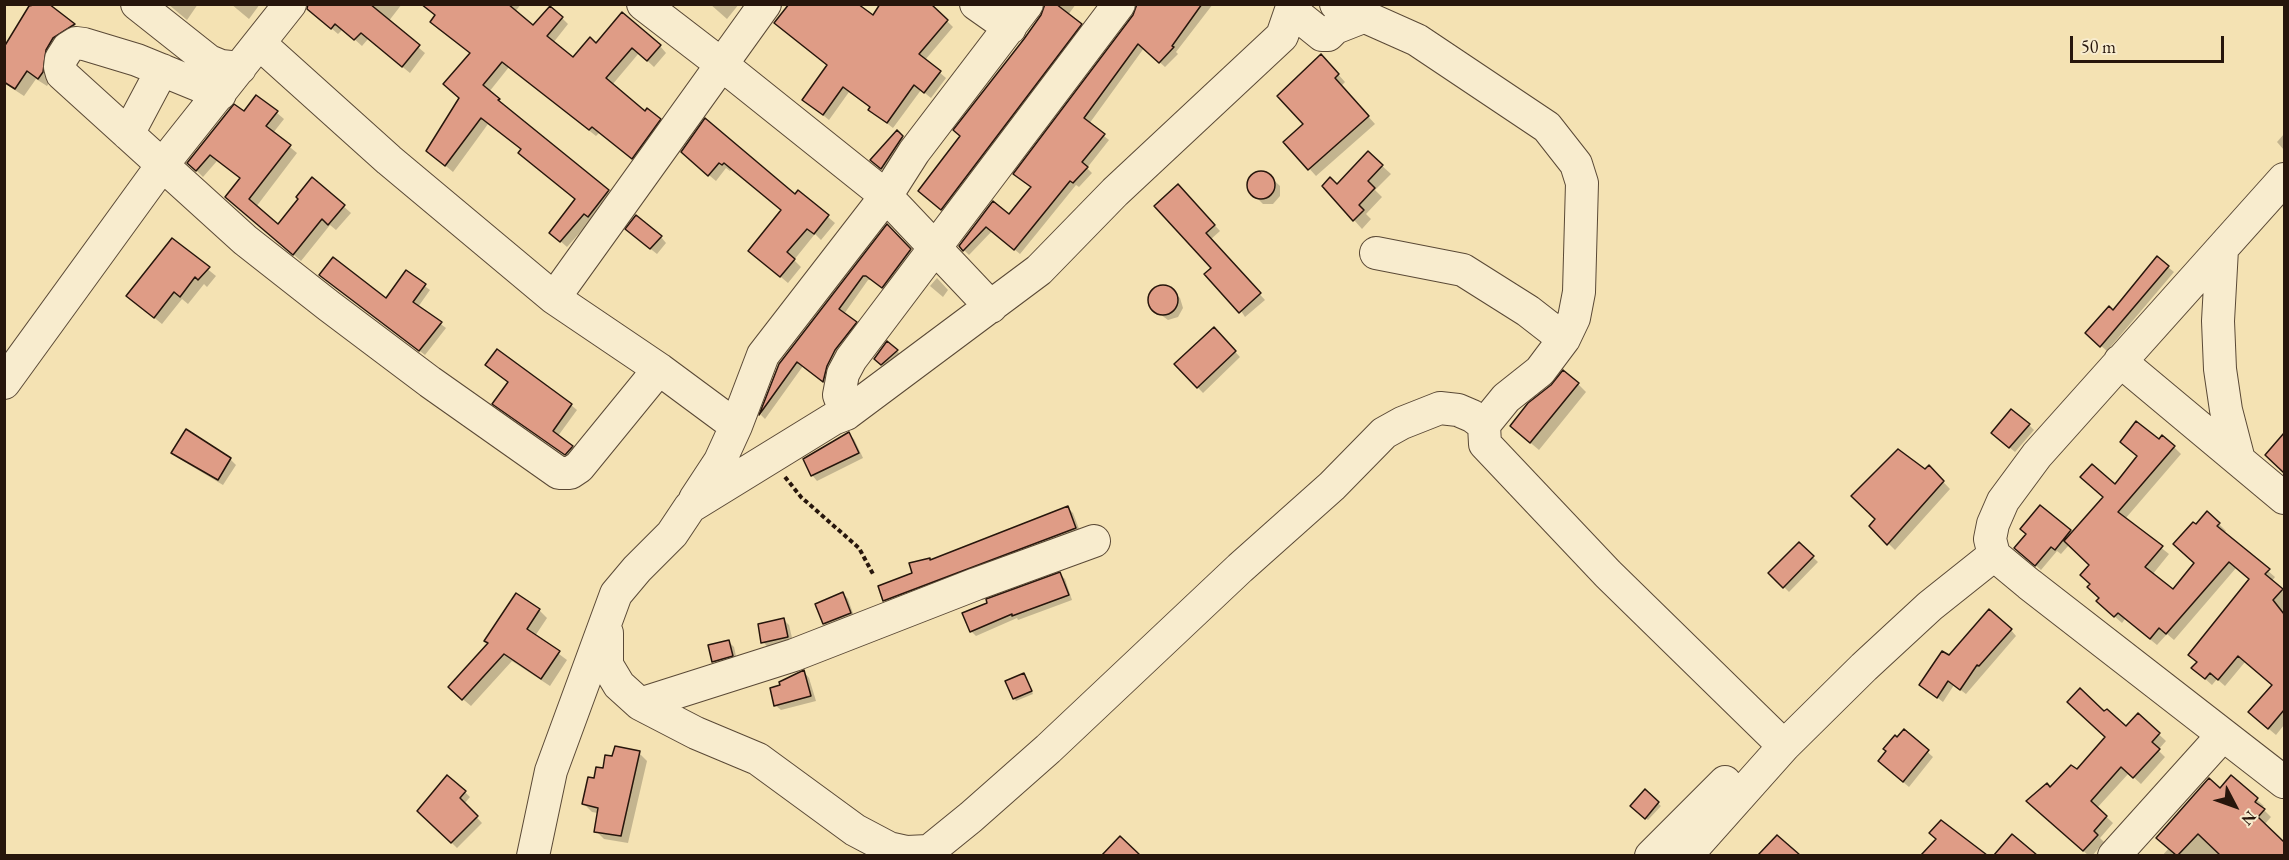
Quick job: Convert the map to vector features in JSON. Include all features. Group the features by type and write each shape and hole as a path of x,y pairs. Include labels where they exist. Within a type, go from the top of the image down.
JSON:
{"street":[{"path":"137,4 209,62 240,68"},
{"path":"4,383 163,164 290,4"},
{"path":"643,4 886,196 991,307"},
{"path":"554,298 765,4"},
{"path":"533,855 551,771 616,594 672,534 720,461 763,355 886,196 914,152 1018,16 976,4"},
{"path":"846,414 839,395 843,374 850,359 1119,4"},
{"path":"690,507 762,461 833,419 846,414 1039,270 1115,192 1282,36 1294,7 1322,35 1328,35 1349,11 1417,40 1547,127 1576,164 1582,183 1579,292 1574,318 1564,339 1540,371 1506,398 1484,425 1485,444 1608,574 1777,740"},
{"path":"220,94 162,70 84,44 76,43 68,48 61,59 62,74 245,240 430,382 559,473 570,473 579,467 659,369"},
{"path":"260,44 389,160 554,298 659,369 736,426"},
{"path":"128,134 162,70"},
{"path":"2284,179 2037,455 2003,501 1993,524 1990,539 1994,555 2284,782"},
{"path":"2222,249 2218,321 2220,369 2226,410 2239,459"},
{"path":"1376,253 1462,270 1528,311 1564,339"},
{"path":"2120,361 2284,498"},
{"path":"606,626 607,665 620,685 640,704 696,733 758,759 855,830 889,848 926,853 1048,749 1240,568 1332,486 1384,433 1440,408 1458,410 1473,416 1484,425"},
{"path":"640,704 794,655 975,584 1094,541"},
{"path":"1651,855 1777,740 1864,667 1930,606 1994,555"},
{"path":"2114,855 2223,735"},
{"path":"1686,855 1777,740"}],"path":[{"path":"762,461 779,470 801,497 839,533 859,548 873,574"}],"building":[{"path":"49,4 75,24 53,38 46,50 43,72 38,79 27,71 15,89 4,82 4,47 29,6"},
{"path":"308,4 370,4 420,45 402,67 361,33 354,40 335,24 331,29 307,9"},
{"path":"421,4 508,4 533,25 550,6 563,17 547,36 573,57 590,37 596,43 622,12 661,45 647,61 632,48 606,78 645,111 647,108 661,119 632,159 592,127 589,130 502,62 483,85 500,99 498,100 609,190 588,217 584,214 560,242 549,233 575,199 518,153 521,149 481,118 445,166 426,151 459,98 443,84 470,53 430,22 435,15"},
{"path":"789,4 858,4 873,15 880,4 931,4 948,20 919,54 941,71 924,93 914,85 887,123 868,110 870,107 843,87 823,115 802,100 827,65 774,23"},
{"path":"1045,4 1056,4 1082,24 941,210 918,191 960,136 953,130 1024,39 1041,15"},
{"path":"1137,4 1202,4 1172,46 1174,47 1159,63 1138,44 1084,118 1105,134 1082,162 1088,167 1073,183 1070,181 1014,250 986,227 963,251 959,246 993,201 1009,214 1031,187 1013,174 1133,15"},
{"path":"1321,54 1339,74 1335,78 1369,116 1308,170 1283,142 1303,124 1277,96"},
{"path":"256,95 278,111 266,126 291,145 249,199 278,224 312,177 345,205 328,225 322,219 293,255 225,197 240,178 210,155 196,171 187,163 234,104 244,111"},
{"path":"705,118 795,194 798,190 829,215 814,234 807,229 787,252 795,259 780,277 748,251 781,210 724,163 722,165 719,163 708,176 681,152"},
{"path":"897,130 903,136 881,169 870,160"},
{"path":"1368,151 1383,165 1368,181 1375,188 1359,205 1364,210 1353,221 1322,186 1330,177 1337,184"},
{"path":"1261,171 1271,175 1275,185 1271,195 1261,199 1251,195 1247,185 1251,175"},
{"path":"1178,184 1215,225 1206,233 1261,293 1239,313 1204,274 1211,268 1154,206"},
{"path":"636,215 662,236 650,249 625,229"},
{"path":"887,224 911,249 882,288 863,276 839,309 857,322 835,350 827,366 823,382 797,362 759,415 779,364"},
{"path":"172,238 210,267 198,280 195,277 180,297 174,292 154,318 126,296"},
{"path":"2157,256 2169,266 2100,347 2085,333 2109,306 2113,310"},
{"path":"333,257 386,298 406,270 426,284 413,302 442,322 419,351 319,275"},
{"path":"1163,285 1173,290 1178,300 1173,310 1163,315 1153,310 1148,300 1153,290"},
{"path":"1214,327 1236,351 1197,388 1174,364"},
{"path":"887,341 898,350 881,365 874,359"},
{"path":"497,349 572,404 553,431 573,446 565,455 492,404 508,382 485,365"},
{"path":"1563,370 1579,383 1530,443 1510,426 1528,403 1551,385"},
{"path":"2011,409 2030,424 2009,448 1991,433"},
{"path":"2136,421 2159,439 2162,435 2175,446 2118,512 2163,546 2145,567 2173,589 2194,563 2173,544 2193,522 2196,524 2207,511 2220,523 2217,526 2270,569 2265,574 2283,589 2273,600 2284,614 2284,710 2268,729 2248,712 2272,685 2238,656 2218,680 2210,673 2205,679 2191,668 2197,662 2188,655 2249,579 2229,562 2166,634 2159,628 2150,639 2118,613 2114,617 2096,601 2099,598 2087,587 2090,584 2080,575 2089,565 2064,541 2103,497 2080,477 2092,464 2115,484 2137,456 2120,442"},
{"path":"186,429 231,458 218,480 171,453"},
{"path":"849,432 859,453 811,476 803,459"},
{"path":"2284,433 2284,473 2265,455"},
{"path":"1898,449 1925,469 1929,465 1944,481 1887,545 1869,526 1875,519 1851,496"},
{"path":"2040,505 2071,530 2055,550 2051,547 2035,566 2014,548 2026,534 2020,529"},
{"path":"1068,506 1076,528 883,601 878,586 912,573 909,563 930,558 930,560"},
{"path":"1799,542 1814,556 1783,588 1768,573"},
{"path":"1060,572 1069,595 1012,616 1012,614 970,632 962,613 987,603 986,599"},
{"path":"843,592 851,613 823,624 815,604"},
{"path":"516,593 540,609 527,629 560,651 541,679 504,654 462,700 448,687 488,643 484,641"},
{"path":"1989,609 2012,629 1979,666 1977,665 1960,690 1948,681 1937,698 1919,685 1942,651 1949,655"},
{"path":"784,618 788,637 761,643 758,624"},
{"path":"729,640 733,656 712,662 708,645"},
{"path":"804,670 811,696 774,706 770,688 780,685 779,682"},
{"path":"1024,673 1032,691 1013,699 1005,681"},
{"path":"2080,688 2104,711 2107,709 2126,726 2138,713 2160,733 2152,742 2160,749 2133,778 2121,767 2091,801 2107,816 2094,831 2098,835 2083,851 2026,801 2047,783 2050,787 2071,765 2077,769 2105,737 2067,702"},
{"path":"1904,729 1929,750 1903,782 1878,761 1886,751 1883,749 1895,735 1897,737"},
{"path":"615,746 640,751 621,836 594,832 598,808 582,804 588,777 594,778 596,767 603,768 605,755 612,756"},
{"path":"447,775 466,791 460,798 478,816 451,843 417,811"},
{"path":"2231,775 2258,798 2255,802 2265,809 2258,817 2284,842 2284,855 2220,855 2198,834 2176,855 2156,838 2209,778 2220,788"},
{"path":"1645,789 1659,802 1645,819 1630,806"},
{"path":"1941,820 1987,855 1921,855 1936,839 1929,833"},
{"path":"2012,834 2037,855 1994,855"},
{"path":"1777,835 1800,855 1758,855"},
{"path":"1120,836 1140,855 1102,855"}]}
